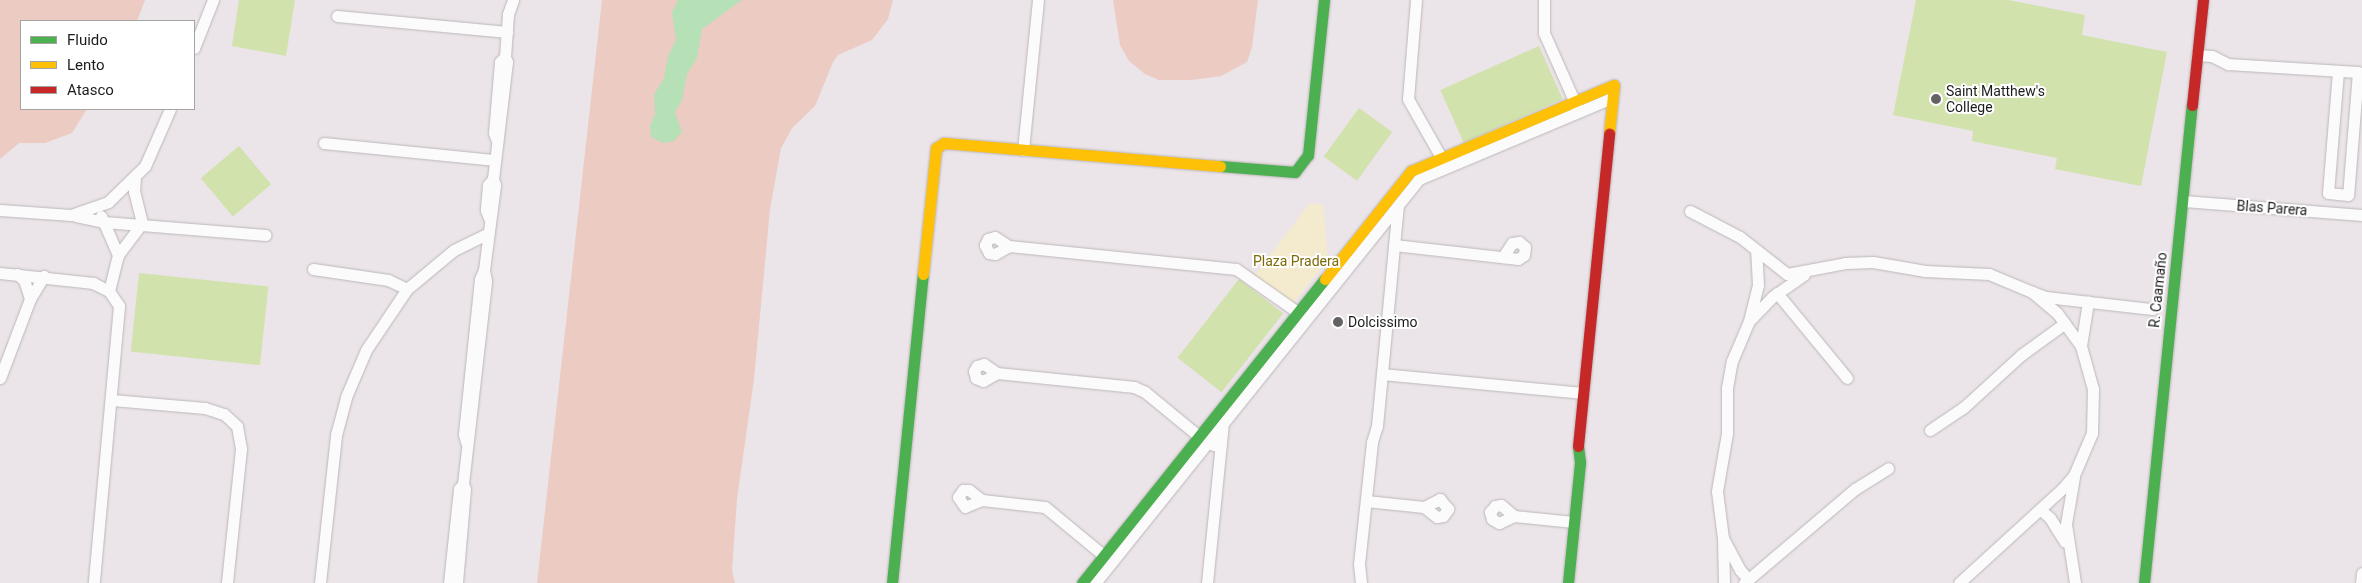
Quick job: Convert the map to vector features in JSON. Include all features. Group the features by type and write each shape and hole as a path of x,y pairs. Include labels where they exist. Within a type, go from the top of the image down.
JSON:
{"street":[{"path":"195,45 213,0"},
{"path":"457,583 456,555 459,489 463,484 466,442 464,434 477,336 480,279 484,270 489,218 496,185 493,179 507,62 505,57 508,14 506,0"},
{"path":"508,14 513,0"},
{"path":"1024,150 1038,0"},
{"path":"892,583 934,155 939,144 1295,172 1308,155 1324,0"},
{"path":"1416,0 1407,94 1443,161"},
{"path":"1544,0 1544,34 1577,106"},
{"name":"R. Caamaño","path":"2144,583 2203,0"},
{"path":"337,16 507,32"},
{"path":"2197,55 2212,56 2228,64 2358,72 2348,195 2328,193 2338,72"},
{"path":"1082,583 1108,559 1203,440 1225,404 1303,315 1349,258 1378,221 1399,186 1416,167 1443,161 1577,106 1614,85 1578,447 1580,462 1561,583"},
{"path":"1577,106 1612,98"},
{"path":"71,215 98,207 135,178 151,156 170,110"},
{"path":"324,143 495,160"},
{"path":"1378,221 1398,204 1419,179 1443,161"},
{"path":"135,178 134,192 142,223"},
{"path":"1361,579 1359,564 1369,501 1372,442 1377,426 1399,186"},
{"name":"Blas Parera","path":"2183,201 2362,215"},
{"path":"98,207 118,255"},
{"path":"0,210 71,215 104,222 142,223 265,235"},
{"path":"1690,211 1756,250 1776,272 1781,284 1777,293"},
{"path":"1378,221 1396,230"},
{"path":"109,291 118,255 142,223"},
{"path":"320,583 339,420 366,350 407,289 454,250 487,234"},
{"path":"1009,246 1236,269 1303,315"},
{"path":"1394,246 1503,257"},
{"path":"1756,250 1758,285 1767,295 1777,293"},
{"path":"1740,570 1725,577 1724,538 1717,491 1727,433 1727,388 1732,361 1749,321 1762,276 1776,272 1793,275 1860,262 1925,271 1977,272 2001,277 2032,292 2068,300 2152,309"},
{"path":"313,269 388,280 407,289"},
{"path":"1749,321 1777,293 1812,271"},
{"path":"0,273 85,281 109,291 119,306 120,317 94,583"},
{"path":"17,274 24,280 30,299"},
{"path":"0,378 30,299 44,276"},
{"path":"2032,292 2064,322 2081,346 2093,389 2094,411 2088,447 2074,476 2066,519 2068,548 2075,583"},
{"path":"1777,293 1847,378"},
{"path":"1930,430 1963,408 2021,355 2064,322 2068,300"},
{"path":"2081,346 2088,302"},
{"path":"1203,440 1223,423 1303,315"},
{"path":"2064,322 2084,324"},
{"path":"997,373 1134,387 1145,392 1203,440 1220,447"},
{"path":"1382,374 1583,393"},
{"path":"112,400 205,408 224,414 237,426 241,449 227,583"},
{"path":"1207,583 1225,404"},
{"path":"1724,538 1746,581 1855,489 1888,468"},
{"path":"1959,583 2053,499 2074,476"},
{"path":"2053,499 2068,506"},
{"path":"982,500 1045,507 1108,559"},
{"path":"1369,501 1424,507"},
{"path":"2041,510 2053,521 2068,548"},
{"path":"1514,516 1570,521"},
{"path":"2053,521 2066,519"},
{"path":"1568,583 1570,521"},
{"path":"449,583 456,555"},
{"path":"1095,583 1108,559"},
{"path":"2361,583 2362,573"}],"shaded area":[{"path":"0,0 145,0 137,20 20,20 20,110 86,110 72,133 45,143 19,143 0,159"},
{"path":"239,0 295,0 286,56 232,46"},
{"path":"602,0 893,0 888,19 872,40 838,55 833,62 815,106 792,128 781,148 770,209 754,379 737,499 732,570 735,583 537,583"},
{"path":"678,0 742,0 702,29 697,58 687,74 682,100 675,112 682,132 674,141 663,143 651,137 650,126 655,114 654,95 664,78 668,56 676,40 672,12"},
{"path":"1113,0 1258,0 1252,47 1247,62 1221,76 1191,80 1159,80 1145,74 1129,61 1120,45"},
{"path":"1916,0 2008,0 2085,15 2082,35 2167,52 2141,186 2055,169 2057,158 1972,141 1973,131 1893,115"},
{"path":"1539,46 1563,99 1464,143 1440,90"},
{"path":"1359,108 1392,132 1357,181 1324,157"},
{"path":"239,146 271,184 233,216 201,178"},
{"path":"139,273 268,287 260,365 131,352"},
{"path":"1239,279 1283,313 1222,392 1177,358"}],"green space":[{"name":"Plaza Pradera","path":"1310,203 1323,205 1328,259 1293,304 1254,276"}],"traffic: fast":[{"path":"1220,166 1295,172 1308,155 1324,0"},
{"path":"2144,583 2192,105"},
{"path":"892,583 923,274"},
{"path":"1082,583 1325,279"},
{"path":"1568,583 1580,462 1578,446"}],"traffic: slow":[{"path":"1325,279 1411,171 1614,85 1609,134"},
{"path":"923,274 936,148 944,143 1220,166"}],"traffic: jam":[{"path":"2192,105 2203,0"},
{"path":"1578,446 1609,134"}],"place":[{"name":"Saint Matthew's College","path":"1936,99"},
{"name":"Dolcissimo","path":"1338,322"}]}
